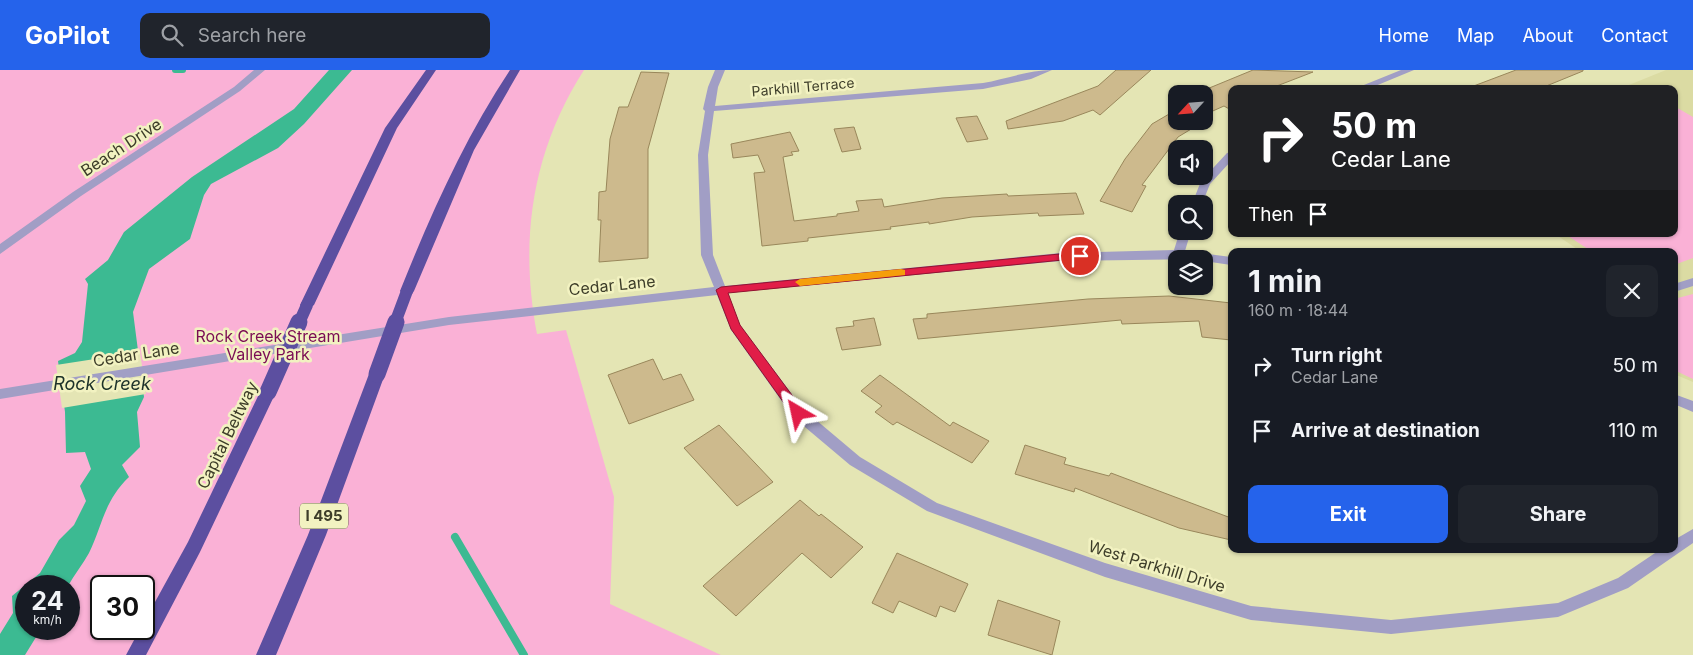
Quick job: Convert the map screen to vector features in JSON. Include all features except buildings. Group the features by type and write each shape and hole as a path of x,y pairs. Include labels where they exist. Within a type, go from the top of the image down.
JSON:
{"highway":[{"name":"Capital Beltway","path":"136,655 194,547 391,128 431,70"},
{"name":"I 495","path":"266,655 317,535 407,291 452,181 480,123 515,70"}],"street":[{"name":"Beach Drive","path":"0,250 77,194 237,89 260,70"},
{"name":"West Parkhill Drive","path":"720,70 712,87 703,154 707,255 735,326 798,413 855,461 932,507 1105,570 1251,612 1391,627 1558,610 1623,583 1668,553"},
{"name":"Parkhill Terrace","path":"708,109 983,86 1028,78 1047,70"},
{"path":"1380,70 1391,76"},
{"path":"1369,85 1409,70"},
{"path":"1200,195 1205,183 1228,158"},
{"name":"Cedar Lane","path":"0,394 479,317 721,290 1060,257 1168,254"},
{"name":"Cedar Lane","path":"1213,259 1228,261"},
{"path":"1678,287 1693,282"},
{"path":"1678,400 1693,407"},
{"name":"West Parkhill Drive","path":"1678,546 1693,535"}],"shaded area":[{"path":"1666,70 1693,70 1693,382 1678,376 1678,248 1576,248 1559,237 1678,237 1678,85 1629,85"}],"green space":[{"name":"Rock Creek Stream Valley Park","path":"0,70 584,70 566,101 552,132 534,197 529,264 537,334 566,330 614,497 610,604 721,655 0,655"},
{"path":"1678,108 1693,117 1693,258 1678,264 1678,248 1586,248 1570,237 1678,237"},
{"path":"1693,294 1693,379 1678,372 1678,298"}],"water":[{"name":"Rock Creek","path":"329,70 352,70 304,124 278,148 211,184 204,195 190,239 149,269 133,312 144,397 137,412 140,447 122,465 129,477 109,504 89,553 75,575 38,575 59,540 74,525 86,501 80,486 91,469 85,452 66,453 65,412 58,361 75,353 82,342 88,284 85,279 108,260 124,232 192,177 294,109"},
{"name":"Rock Creek","path":"15,594 15,640 34,640 25,655 0,655 0,634 13,613 12,596"}],"pier":[{"path":"140,352 146,394 62,408 56,365"}],"waterway":[{"path":"175,70 183,70"},
{"path":"455,537 524,655"}],"slow traffic":[{"path":"800,282 901,273"}],"route":[{"path":"798,413 735,326 721,290 1080,256"}]}
